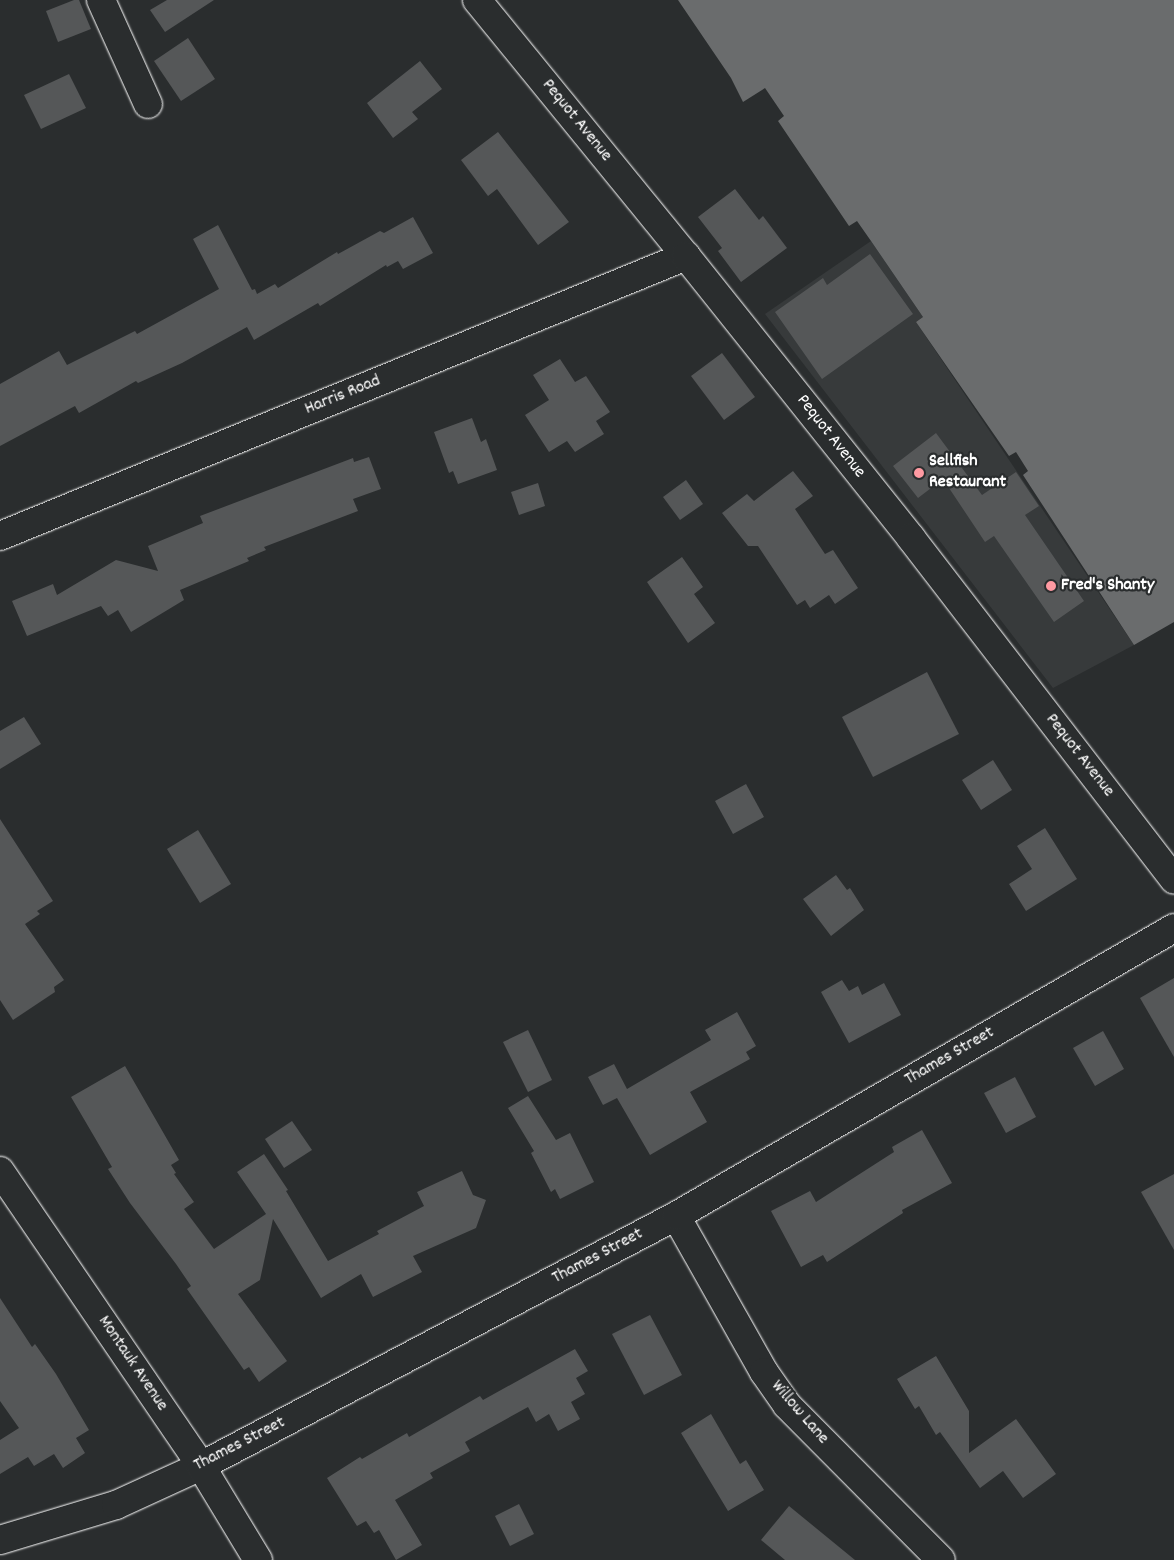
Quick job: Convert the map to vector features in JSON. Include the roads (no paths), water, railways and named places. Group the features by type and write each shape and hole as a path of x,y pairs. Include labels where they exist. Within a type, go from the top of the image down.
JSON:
{"street":[{"path":"101,0 148,104"},
{"name":"Pequot Avenue","path":"477,0 686,256 941,577 1174,880"},
{"name":"Harris Road","path":"0,536 686,256"},
{"name":"Thames Street","path":"0,1540 116,1505 201,1466 676,1216 1174,928"},
{"name":"Montauk Avenue","path":"0,1171 201,1466 258,1560"},
{"name":"Willow Lane","path":"676,1216 764,1372 787,1405 941,1560"}],"place":[{"name":"Sellfish Restaurant","path":"919,473"},
{"name":"Fred's Shanty","path":"1051,586"}]}
